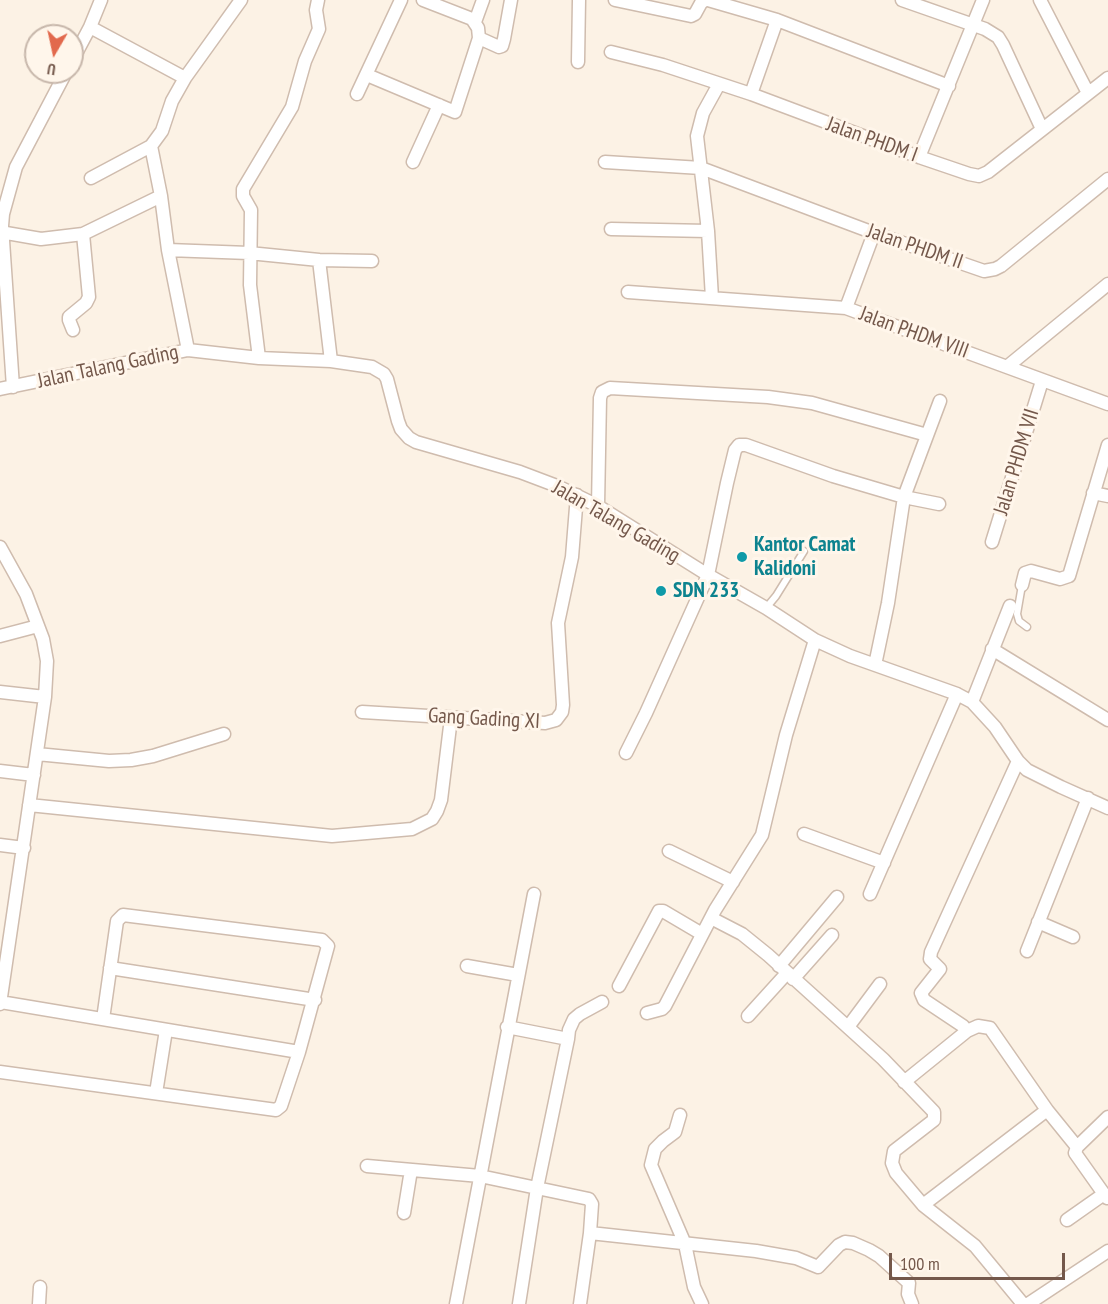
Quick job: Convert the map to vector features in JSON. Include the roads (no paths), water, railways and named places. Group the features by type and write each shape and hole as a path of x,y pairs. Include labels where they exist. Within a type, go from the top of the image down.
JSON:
{"street":[{"path":"84,38 101,0"},
{"path":"91,178 151,146 162,131 175,94 241,0"},
{"path":"259,358 249,285 251,210 243,196 243,189 292,107 305,61 319,29 316,10 318,0"},
{"path":"357,94 401,0"},
{"path":"367,75 455,112 479,38 478,28 475,22 446,4 423,0"},
{"path":"475,22 483,0"},
{"path":"479,38 502,46 511,0"},
{"path":"578,62 579,0"},
{"path":"615,0 691,16 695,14 701,3 707,0 777,20 949,86"},
{"path":"902,0 992,32 1003,45 1042,129"},
{"path":"919,157 983,0"},
{"path":"1040,0 1088,93"},
{"path":"751,94 777,20"},
{"path":"90,27 185,78"},
{"name":"Jalan PHDM I","path":"611,52 663,65 751,94 919,157 979,176 988,172 1108,78"},
{"path":"6,388 3,214 16,167 60,84"},
{"path":"712,298 708,231 697,136 700,123 719,84"},
{"path":"413,162 439,105"},
{"path":"151,146 157,198 189,350"},
{"name":"Jalan PHDM II","path":"605,162 701,168 976,269 991,270 1001,266 1108,179"},
{"path":"2,233 41,238 83,234 157,198"},
{"path":"611,229 708,231"},
{"path":"846,308 874,233"},
{"path":"74,330 69,317 86,303 89,297 83,234"},
{"path":"168,250 249,253 319,260 372,261"},
{"path":"319,260 331,361"},
{"path":"1008,366 1108,284"},
{"name":"Jalan PHDM VIII","path":"628,292 846,308 1103,402"},
{"name":"Jalan Talang Gading","path":"6,388 189,350 259,358 331,361 372,367 384,374 401,429 416,442 520,472 577,495 766,608 815,640 875,665 907,674 957,694 972,702 995,727 1018,761 1027,770 1108,808"},
{"name":"Jalan PHDM VII","path":"993,542 1042,381"},
{"path":"598,506 600,398 602,392 610,388 768,397 812,403 927,435"},
{"path":"1103,402 1108,391"},
{"path":"875,665 895,563 904,497 940,401"},
{"path":"626,753 708,575 727,483 735,450 739,445 746,445 833,476 904,497 939,504"},
{"path":"1022,585 1025,573 1030,571 1060,579 1069,576 1108,445"},
{"path":"1093,493 1108,496"},
{"name":"Gang Gading XI","path":"362,712 545,723 559,717 563,705 558,623 572,557 577,495"},
{"path":"0,547 5,568 26,594 38,626 47,661 45,697 24,848 4,951 1,997 166,1030 299,1052"},
{"path":"972,702 1010,606"},
{"path":"0,636 38,626"},
{"path":"647,1013 665,1006 711,918 762,835 786,735 815,640"},
{"path":"992,649 1108,720"},
{"path":"0,692 45,697"},
{"path":"870,894 957,694"},
{"path":"29,805 332,836 412,829 432,819 441,800 451,718"},
{"path":"37,754 109,761 131,760 153,756 224,734"},
{"path":"967,1030 924,1000 921,995 939,969 939,966 930,959 931,952 1018,761"},
{"path":"0,771 34,775"},
{"path":"1027,951 1088,798"},
{"path":"804,834 884,863"},
{"path":"0,845 24,848"},
{"path":"669,850 733,882"},
{"path":"456,1304 534,894"},
{"path":"748,1016 786,973 837,897"},
{"path":"619,986 659,911 663,911 702,934"},
{"path":"0,1072 276,1110 281,1106 315,1000 328,950 327,944 322,940 123,915 117,921 103,1018"},
{"path":"711,918 742,934 848,1027 935,1115 934,1120 894,1151 892,1159 896,1173 923,1205 975,1246 1023,1304"},
{"path":"1038,922 1073,937"},
{"path":"786,973 832,935"},
{"path":"466,966 518,975"},
{"path":"110,968 315,1000"},
{"path":"848,1027 880,984"},
{"path":"519,1304 537,1188 568,1030 580,1014 602,1002"},
{"path":"904,1082 967,1030 983,1025 990,1028 1047,1110 1077,1147"},
{"path":"507,1027 568,1039"},
{"path":"156,1093 166,1030"},
{"path":"923,1205 1047,1110"},
{"path":"680,1115 675,1132 655,1149 651,1165 685,1244 694,1287 702,1304"},
{"path":"1067,1220 1106,1196 1076,1156 1077,1147 1108,1117"},
{"path":"367,1166 480,1176 589,1199 591,1201 590,1233 580,1304"},
{"path":"404,1213 411,1170"},
{"path":"590,1233 756,1251 796,1258 818,1267 842,1243 858,1244 879,1256 909,1283 908,1294 912,1304"},
{"path":"1028,1304 1108,1251"},
{"path":"39,1304 40,1287"}],"lane":[{"path":"766,608 804,551"},
{"path":"1022,585 1017,614 1019,621 1027,627"}],"place":[{"name":"Kantor Camat Kalidoni","path":"742,557"},
{"name":"SDN 233","path":"661,591"}]}
